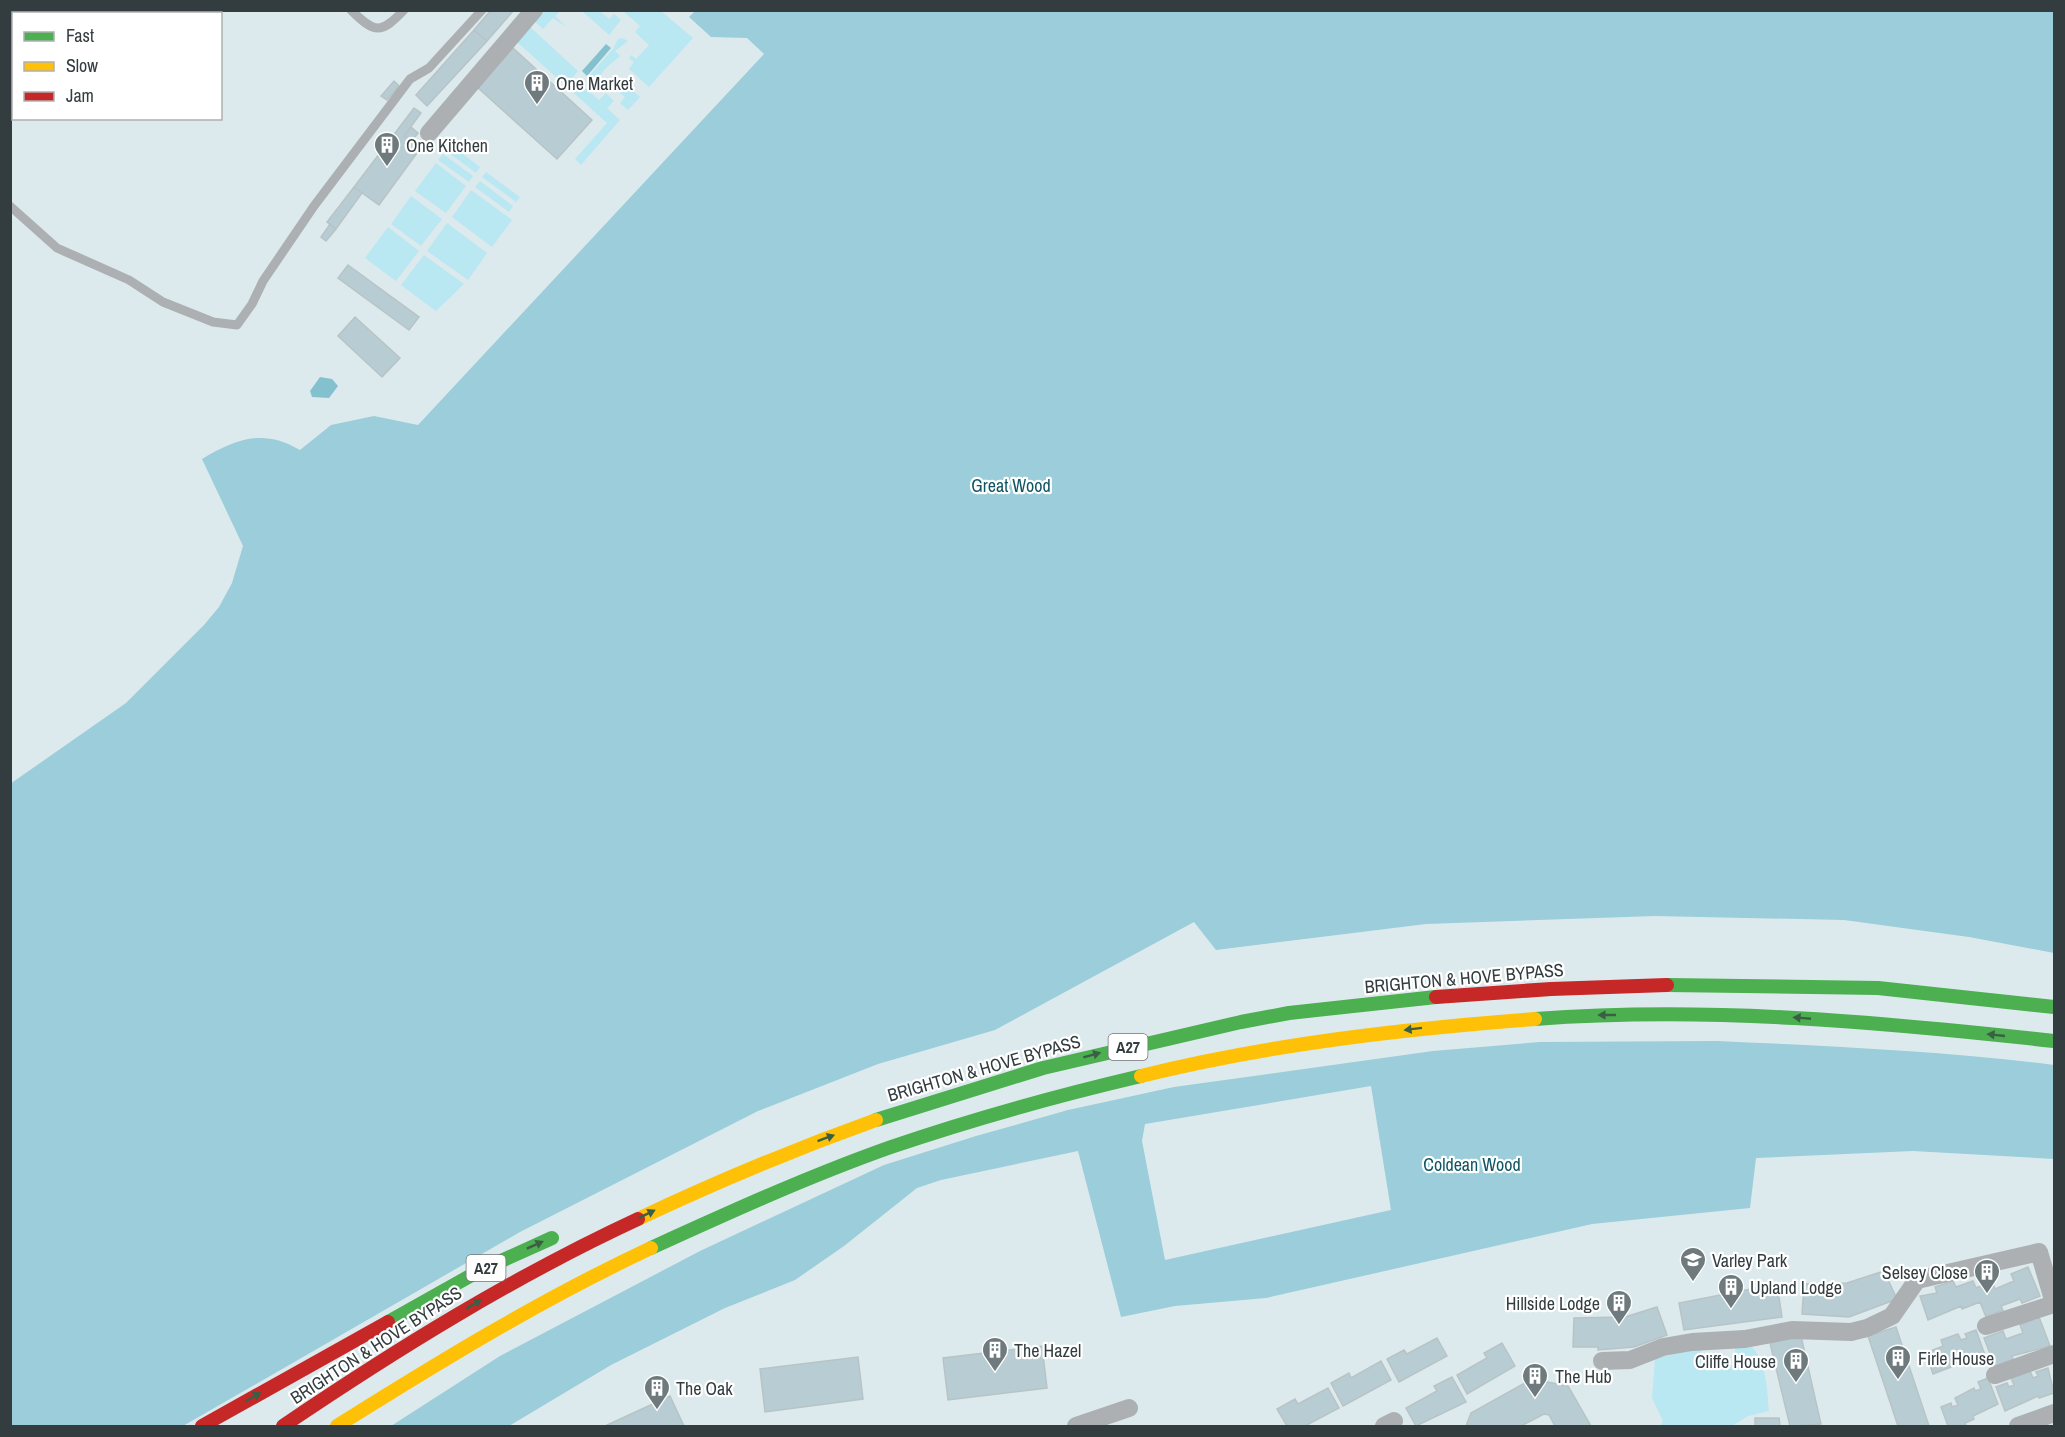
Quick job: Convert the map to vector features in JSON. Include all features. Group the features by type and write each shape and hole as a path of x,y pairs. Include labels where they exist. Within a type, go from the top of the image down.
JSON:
{"highway":[{"name":"BRIGHTON & HOVE BYPASS","path":"283,1426 397,1349 485,1297 675,1200 788,1151 886,1115 1018,1074 1101,1053 1283,1014 1414,998 1594,985 1776,985 1930,992 2055,1007"},
{"name":"A27","path":"337,1426 497,1326 687,1229 801,1180 897,1144 1028,1103 1104,1084 1285,1044 1429,1027 1599,1015 1774,1016 2055,1041"},
{"name":"A27","path":"691,1179 788,1151"},
{"name":"A27","path":"202,1426 479,1271 564,1233"}],"street":[{"path":"429,133 534,10"},
{"path":"1602,1361 1630,1360 1662,1347 1692,1342 1745,1339 1792,1330 1851,1332 1881,1323 1892,1316 1917,1280 2039,1252 2055,1304 1986,1326"},
{"path":"1995,1375 2055,1354"},
{"path":"1076,1426 1129,1408"},
{"path":"2018,1426 2055,1413"}],"lane":[{"path":"351,10 364,23 376,30 387,28 404,10"},
{"path":"10,206 57,248 129,280 164,302 213,322 237,325 252,304 263,281 314,206 410,79 429,68 482,10"}],"shaded area":[{"path":"544,11 560,11 555,16 566,27 553,18 543,29 534,21"},
{"path":"582,11 600,11 609,19 614,14 621,20 609,35"},
{"path":"623,11 661,11 693,38 649,87 629,69 634,62 629,58 631,55 636,59 649,45 635,32 640,26"},
{"path":"529,26 578,71 573,77 599,100 606,93 614,101 607,108 620,120 581,165 575,159 607,123 516,41"},
{"path":"618,39 628,41 615,51 620,56 605,69 595,83 588,77 613,49"},
{"path":"606,44 611,48 587,76 582,71"},
{"path":"619,78 640,97 628,110 620,103 625,97 612,86"},
{"path":"450,144 480,167 476,173 445,150"},
{"path":"443,154 473,176 469,182 438,160"},
{"path":"436,163 466,186 446,213 415,191"},
{"path":"486,172 520,197 516,202 482,177"},
{"path":"480,181 513,206 509,212 475,187"},
{"path":"471,190 512,220 492,247 452,217"},
{"path":"411,196 442,219 421,246 391,224"},
{"path":"447,223 487,253 468,280 427,251"},
{"path":"388,227 419,251 396,281 365,258"},
{"path":"424,255 464,284 436,311 401,285"},
{"path":"320,377 332,379 338,386 329,398 312,397 310,391"},
{"path":"1749,1345 1763,1366 1769,1411 1748,1416 1732,1426 1660,1426 1663,1421 1652,1398 1655,1358 1701,1349 1702,1366 1736,1365 1735,1347"}],"green space":[{"name":"Great Wood","path":"695,11 2054,11 2054,953 1969,937 1844,920 1655,916 1426,924 1216,950 1194,922 995,1030 878,1064 758,1111 520,1232 183,1426 11,1426 10,784 126,703 219,607 232,583 243,546 202,459 226,446 250,439 274,439 300,450 331,425 374,416 418,425 764,54 747,38 711,37 689,17"},
{"name":"Coldean Wood","path":"1717,1041 1928,1053 2054,1065 2054,1159 1913,1151 1756,1158 1750,1208 1592,1224 1266,1298 1175,1306 1121,1317 1078,1151 941,1180 917,1188 844,1246 795,1280 725,1308 611,1365 509,1426 391,1426 500,1356 700,1251 884,1165 1068,1110 1174,1087 1433,1051 1540,1042","holes":["1371,1086 1391,1210 1165,1260 1142,1141 1145,1124"]}],"building":[{"path":"491,10 514,10 487,41 474,30"},
{"path":"474,30 487,41 427,106 416,95"},
{"name":"One Market","path":"513,48 592,120 557,159 477,87"},
{"path":"394,81 399,86 387,100 381,96"},
{"name":"One Kitchen","path":"414,108 421,113 404,136 420,149 379,205 354,187"},
{"path":"411,127 418,133 411,142 404,136"},
{"path":"354,187 362,193 336,229 327,222"},
{"path":"330,224 336,229 326,241 321,237"},
{"path":"348,265 419,317 409,330 338,278"},
{"path":"355,317 400,358 382,377 338,336"},
{"name":"Selsey Close","path":"2028,1267 2040,1296 2022,1303 2020,1299 2001,1306 2003,1310 1986,1317 1980,1302 1962,1309 1961,1306 1928,1320 1920,1296 1937,1293 1935,1287 1953,1281 1956,1287 1973,1281 1976,1288 1992,1281 1995,1289 2014,1281 2011,1274"},
{"path":"1884,1271 1897,1299 1849,1317 1802,1314 1804,1284 1847,1283"},
{"name":"Upland Lodge","path":"1777,1284 1782,1317 1684,1330 1679,1303"},
{"name":"Hillside Lodge","path":"1657,1307 1667,1335 1634,1347 1598,1350 1598,1347 1573,1347 1574,1318 1625,1317"},
{"path":"2039,1317 2050,1346 2012,1356 2013,1359 1995,1367 1984,1338 2003,1331 2006,1339 2023,1333 2020,1325"},
{"name":"Firle House","path":"1896,1327 1929,1426 1898,1426 1868,1336"},
{"path":"1976,1330 1985,1355 1950,1365 1951,1367 1933,1374 1926,1353 1943,1346 1941,1340 1958,1334 1961,1340 1967,1338 1965,1334"},
{"name":"Cliffe House","path":"1801,1336 1821,1424 1790,1426 1770,1343"},
{"path":"1437,1338 1447,1356 1399,1382 1387,1359 1404,1350 1407,1354"},
{"path":"1502,1343 1515,1366 1467,1394 1457,1375 1487,1358 1484,1353"},
{"name":"The Hazel","path":"1042,1346 1047,1388 948,1400 943,1358"},
{"path":"858,1357 863,1399 765,1412 760,1369"},
{"path":"1381,1361 1391,1380 1343,1406 1331,1383 1349,1373 1351,1378"},
{"path":"2048,1368 2054,1393 2039,1398 2038,1396 2005,1411 1996,1387 2007,1383 2009,1387 2014,1385 2011,1378 2030,1371 2033,1378 2038,1376 2036,1372"},
{"path":"1452,1377 1466,1402 1416,1426 1406,1408 1437,1391 1434,1386"},
{"path":"1988,1378 1998,1404 1973,1416 1974,1419 1965,1423 1966,1425 1948,1426 1941,1407 1951,1403 1952,1407 1958,1405 1955,1398 1974,1388 1975,1391 1981,1389 1978,1382"},
{"name":"The Hub","path":"1532,1379 1568,1386 1591,1426 1555,1426 1549,1415 1544,1414 1521,1426 1466,1426 1471,1413"},
{"path":"1328,1388 1339,1408 1305,1426 1287,1426 1277,1409 1295,1399 1298,1404"},
{"name":"The Oak","path":"670,1396 684,1426 605,1426"},
{"path":"1755,1418 1779,1418 1780,1426 1755,1426"}],"traffic: fast":[{"path":"1667,985 1878,988 2054,1007"},
{"path":"876,1120 1043,1068 1241,1022 1289,1013 1436,997"},
{"path":"1535,1019 1600,1015 1730,1015 1860,1022 2054,1041"},
{"path":"651,1248 800,1182 891,1147 1015,1108 1141,1076"},
{"path":"388,1322 479,1271 552,1238"}],"traffic: slow":[{"path":"1141,1076 1238,1055 1337,1039 1535,1019"},
{"path":"638,1219 756,1166 876,1120"},
{"path":"337,1426 452,1355 531,1310 651,1248"}],"traffic: jam":[{"path":"1436,997 1551,989 1667,985"},
{"path":"283,1426 456,1315 546,1265 638,1219"},
{"path":"202,1426 388,1322"}],"place":[{"name":"One Market","path":"537,106"},
{"name":"One Kitchen","path":"387,168"},
{"name":"Varley Park","path":"1693,1283"},
{"name":"Selsey Close","path":"1987,1295"},
{"name":"Upland Lodge","path":"1731,1310"},
{"name":"Hillside Lodge","path":"1619,1326"},
{"name":"The Hazel","path":"995,1373"},
{"name":"Firle House","path":"1898,1381"},
{"name":"Cliffe House","path":"1796,1384"},
{"name":"The Hub","path":"1535,1399"},
{"name":"The Oak","path":"657,1411"}]}
